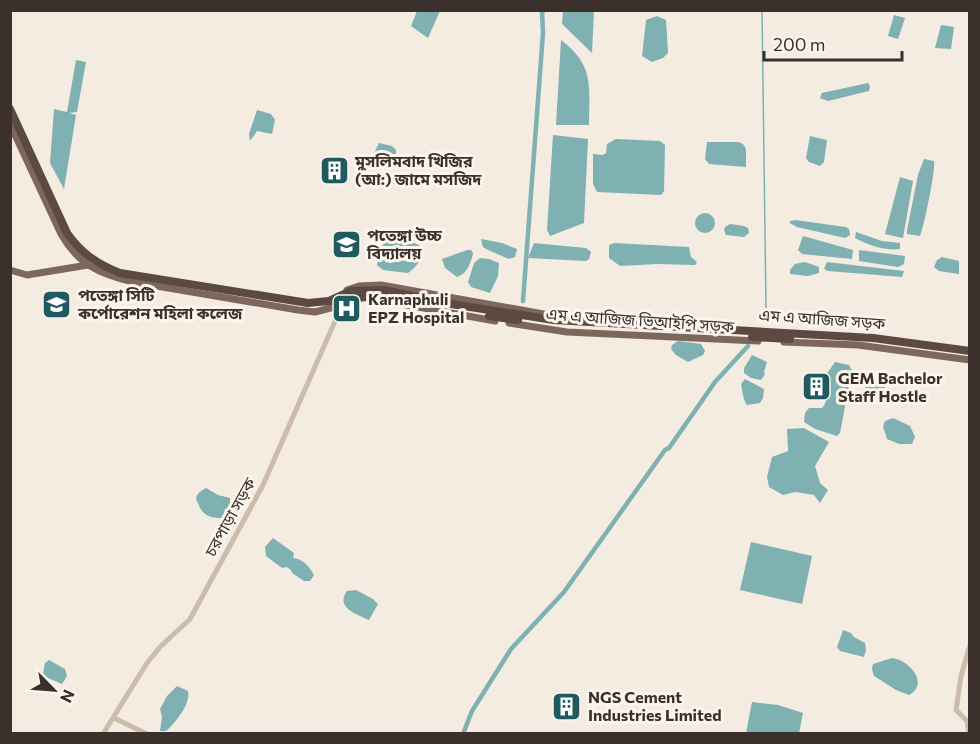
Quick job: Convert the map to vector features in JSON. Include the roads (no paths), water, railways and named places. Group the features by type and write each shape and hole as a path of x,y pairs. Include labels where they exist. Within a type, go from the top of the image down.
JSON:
{"highway":[{"path":"10,109 67,233 91,261 120,273 308,303 329,301 351,291 383,290 457,305 554,320 873,338 969,350"},
{"path":"10,116 70,244 94,266 130,279 306,308 322,308 362,296 375,296 554,325 873,343 969,358"}],"main road":[{"name":"এম এ আজিজ ভিআইপি সড়ক","path":"10,103 63,218 91,261 122,270 294,299 321,300 351,288"},
{"name":"এম এ আজিজ ভিআইপি সড়ক","path":"10,123 68,245 115,278 315,312 363,299 567,332 858,345 969,358"},
{"path":"10,270 27,275 91,261"},
{"name":"এম এ আজিজ সড়ক","path":"351,288 381,285 555,316 873,335 969,350"}],"street":[{"name":"চরপাড়া সড়ক","path":"104,734 147,663 161,646 190,619 263,485 343,305 343,293"},
{"path":"969,645 956,710 967,721 969,734"},
{"path":"114,718 147,734"}],"water":[{"path":"417,11 440,11 428,38 411,26"},
{"path":"563,11 594,11 592,53 562,24"},
{"path":"894,15 905,18 898,39 888,36"},
{"path":"657,16 666,20 668,53 663,58 652,62 642,56 646,20"},
{"path":"941,25 954,27 951,49 935,48"},
{"path":"561,40 580,59 585,68 589,88 589,125 556,125"},
{"path":"76,60 86,62 77,112 69,113 76,115 64,189 50,163 54,109 67,112"},
{"path":"868,83 869,91 828,101 820,98 822,93"},
{"path":"257,110 271,114 275,120 272,134 257,131 250,141 249,134"},
{"path":"553,135 588,139 584,223 550,236 547,230"},
{"path":"810,136 827,140 824,162 820,166 809,162 806,158"},
{"path":"616,139 660,141 665,145 664,191 661,195 597,192 593,184 593,154 603,155 606,153 607,144"},
{"path":"707,142 743,144 746,149 746,167 709,164 705,159"},
{"path":"379,143 392,146 396,150 396,157 389,160 380,159 375,151"},
{"path":"924,159 934,161 934,166 920,236 907,234 907,230 918,175"},
{"path":"900,177 913,181 903,238 885,234"},
{"path":"705,213 712,216 715,223 712,230 705,233 698,230 695,223 698,216"},
{"path":"795,220 846,227 850,235 845,238 797,227 790,223"},
{"path":"730,224 744,226 748,228 749,233 744,237 726,235 725,227"},
{"path":"856,232 882,241 900,243 900,249 883,248 865,243 855,238"},
{"path":"392,234 419,245 421,253 419,261 408,273 383,270 377,265 378,256 386,240"},
{"path":"803,236 853,250 852,259 802,254 798,250"},
{"path":"481,239 517,249 515,257 509,259 488,250 483,247"},
{"path":"534,243 586,248 591,252 586,261 528,258"},
{"path":"614,243 689,247 691,257 697,262 695,265 620,266 609,258 609,245"},
{"path":"467,250 473,253 471,261 466,271 457,277 445,268 442,259"},
{"path":"859,250 905,256 904,264 898,267 859,261"},
{"path":"942,257 959,261 959,274 939,271 934,267 937,260"},
{"path":"480,258 499,263 498,276 490,293 471,287 468,282 474,263"},
{"path":"805,262 819,267 819,273 808,276 790,274 795,264"},
{"path":"827,262 904,271 902,277 828,271 824,269"},
{"path":"678,341 701,344 705,351 703,355 688,362 671,349 672,345"},
{"path":"752,355 767,362 765,374 761,380 751,378 744,373 744,368"},
{"path":"835,362 849,365 852,370 840,433 837,436 815,429 804,422 805,413 809,408 822,408 825,404 831,384 826,375"},
{"path":"877,378 885,380 884,393 881,395 869,392 865,387 864,380"},
{"path":"745,379 764,389 760,403 747,405 741,384"},
{"path":"893,418 910,426 915,437 912,444 899,444 887,439 883,427 885,421"},
{"path":"804,428 829,442 815,466 820,483 828,490 820,503 814,495 795,492 783,495 769,487 767,477 772,457 788,451 787,429"},
{"path":"206,488 218,495 230,498 226,517 212,517 202,511 196,497"},
{"path":"273,538 294,553 293,558 303,561 308,566 314,575 310,581 304,581 287,567 282,568 266,556 265,547"},
{"path":"751,542 812,556 802,604 740,590"},
{"path":"356,590 378,604 369,620 345,606 344,597 347,591"},
{"path":"843,630 865,643 864,657 840,651 837,647"},
{"path":"892,658 905,663 915,673 918,684 909,695 896,690 874,676 873,664"},
{"path":"49,660 65,669 67,676 62,684 43,674 45,663"},
{"path":"177,686 188,691 187,702 174,723 166,731 160,731 162,717 160,709 167,696"},
{"path":"752,702 778,705 803,713 799,733 746,733"}],"waterway":[{"path":"523,301 543,33 542,12 545,10"},
{"path":"762,10 766,308"},
{"path":"463,734 472,711 511,649 564,592 715,382 748,346"}],"place":[{"name":"মুসলিমবাদ খিজির (আ:) জামে মসজিদ","path":"334,170"},
{"name":"পতেঙ্গা উচ্চ বিদ্যালয়","path":"346,244"},
{"name":"পতেঙ্গা সিটি কর্পোরেশন মহিলা কলেজ","path":"57,304"},
{"name":"Karnaphuli EPZ Hospital","path":"347,308"},
{"name":"GEM Bachelor Staff Hostle","path":"817,387"},
{"name":"NGS Cement Industries Limited","path":"567,706"}]}
